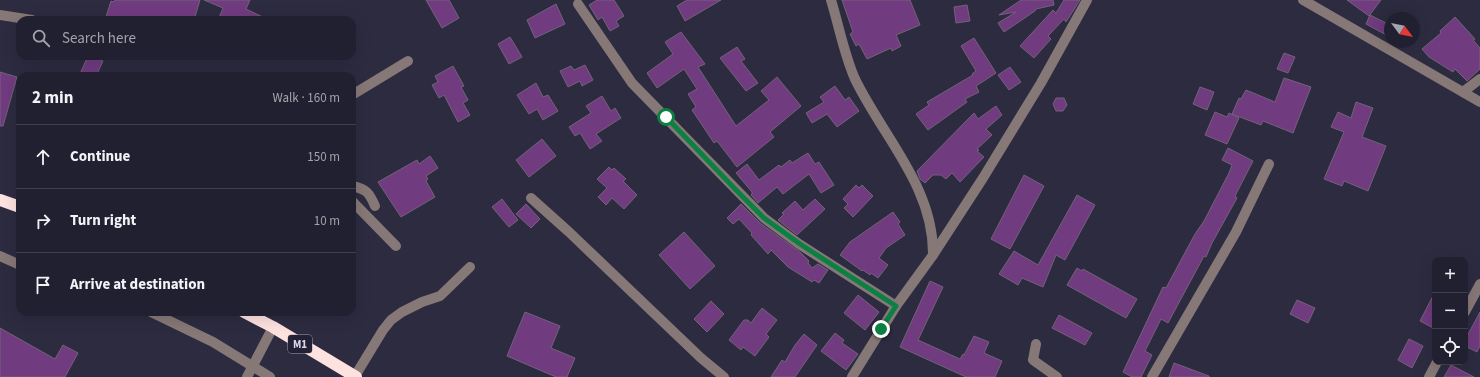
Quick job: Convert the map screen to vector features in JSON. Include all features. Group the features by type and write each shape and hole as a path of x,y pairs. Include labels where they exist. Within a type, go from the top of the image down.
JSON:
{"highway":[{"path":"0,200 16,206"},
{"name":"M1","path":"251,316 355,377"}],"street":[{"path":"832,0 855,78 896,147 922,196 934,238 933,255"},
{"path":"852,377 896,306 933,255 983,178 1033,97 1087,0"},
{"path":"1303,0 1480,102"},
{"path":"578,4 632,84 764,218 800,244 896,306"},
{"path":"0,14 16,17"},
{"path":"356,93 408,61"},
{"path":"1463,92 1480,79"},
{"path":"1152,377 1236,232 1269,164"},
{"path":"356,187 364,189 371,196 375,206"},
{"path":"531,198 569,232 701,358 724,377"},
{"path":"356,205 396,246"},
{"path":"0,256 16,263"},
{"path":"355,377 383,330 391,320 402,312 422,302 440,296 470,267"},
{"path":"1468,306 1480,284"},
{"path":"159,316 213,342 270,377"},
{"path":"247,377 273,328"},
{"path":"1036,344 1033,360 1057,377"},
{"path":"1429,377 1436,365"}],"building":[{"path":"115,0 200,0 195,16 106,16 111,1 114,2"},
{"path":"204,0 250,0 246,9 261,16 220,16 223,8"},
{"path":"426,0 449,0 459,18 442,28"},
{"path":"597,0 614,0 624,16 616,21 619,26 610,31 602,17 598,20 589,5"},
{"path":"687,0 721,0 685,21 677,6"},
{"path":"842,0 910,0 920,25 896,35 901,46 892,51 891,48 867,59 859,44 856,46 850,34 853,32"},
{"path":"1021,0 1053,0 1054,5 1036,9 1004,32 998,23 1016,12 999,15"},
{"path":"1064,0 1080,0 1066,22 1064,19 1048,36 1051,39 1034,58 1020,46 1053,10 1056,13"},
{"path":"1347,0 1381,0 1369,16"},
{"path":"556,4 565,24 535,38 527,20"},
{"path":"967,5 970,21 956,23 954,7"},
{"path":"1370,15 1384,22 1384,34 1366,24"},
{"path":"1455,17 1475,39 1473,40 1480,48 1480,69 1467,81 1455,69 1453,72 1429,57 1422,49 1441,33 1440,31"},
{"path":"681,32 705,64 698,67 736,126 769,100 761,91 777,77 801,106 770,132 774,137 737,167 717,141 714,143 692,110 696,107 688,94 697,89 684,69 657,88 647,73 673,54 665,42"},
{"path":"510,37 522,57 509,64 498,44"},
{"path":"974,38 996,73 976,86 979,92 965,99 967,102 928,130 916,114 929,105 927,102 973,75 972,74 976,71 961,46"},
{"path":"737,47 745,59 741,61 758,83 746,91 720,58"},
{"path":"1284,53 1295,57 1288,73 1277,69"},
{"path":"86,60 103,61 98,72 81,72"},
{"path":"585,65 593,80 582,86 580,81 568,87 560,71 571,66 574,70"},
{"path":"453,66 464,86 461,87 468,100 463,103 470,115 458,122 444,95 439,98 432,85 438,82 435,76"},
{"path":"1010,67 1021,82 1009,90 998,75"},
{"path":"0,72 16,77 16,80 3,126 0,126"},
{"path":"1284,78 1311,87 1293,133 1263,121 1261,125 1232,114 1239,98 1241,99 1246,90 1275,102"},
{"path":"536,83 543,97 548,95 558,111 543,120 537,109 529,114 517,95"},
{"path":"835,86 845,100 849,97 859,111 837,127 827,114 812,123 806,113 824,102 820,97"},
{"path":"1200,87 1214,92 1207,110 1193,104"},
{"path":"602,96 611,111 615,108 621,118 596,134 602,141 590,149 580,133 575,136 569,127 591,113 586,106"},
{"path":"1056,98 1064,98 1067,105 1063,111 1056,111 1053,104"},
{"path":"1356,102 1373,108 1362,137 1386,146 1368,191 1344,181 1342,186 1324,179 1344,132 1331,127 1338,112 1351,118"},
{"path":"996,106 1002,115 986,129 992,135 977,149 979,150 977,151 984,157 960,182 952,173 946,179 941,175 933,175 925,183 920,179 917,171 974,113 978,119"},
{"path":"1215,112 1227,117 1229,113 1239,118 1227,144 1205,135"},
{"path":"542,139 556,156 529,177 516,160"},
{"path":"1228,148 1253,161 1235,196 1237,198 1212,243 1206,257 1204,256 1168,323 1161,319 1145,351 1152,355 1141,377 1132,377 1123,372 1163,287 1166,288 1229,173 1232,165 1222,160"},
{"path":"808,153 815,164 819,162 834,185 821,193 809,174 783,194 777,187 758,203 751,195 752,192 736,173 747,164 759,180 779,165 781,167 790,160 792,163"},
{"path":"430,156 438,168 426,176 428,179 426,181 435,197 401,217 378,182 417,160 419,164"},
{"path":"609,167 612,170 614,168 626,179 623,181 637,195 624,209 612,198 606,205 598,197 607,188 597,179"},
{"path":"1024,175 1044,186 1010,249 991,239"},
{"path":"856,185 859,188 862,185 873,196 853,217 844,208 848,204 843,199"},
{"path":"1077,195 1095,205 1065,260 1056,255 1043,287 1022,278 1018,285 999,274 1014,251 1038,265"},
{"path":"502,199 518,220 509,227 492,207"},
{"path":"815,199 825,209 797,235 778,220 784,214 782,213 795,201 803,210"},
{"path":"526,204 540,219 531,228 516,214"},
{"path":"741,204 760,223 800,252 809,261 808,263 812,268 818,264 828,270 819,283 814,280 812,282 788,267 771,250 768,254 739,219 733,224 727,218"},
{"path":"893,212 900,222 898,224 905,235 886,248 879,258 888,265 878,278 871,273 870,275 863,270 862,271 840,255 850,242"},
{"path":"684,232 715,266 690,289 659,255"},
{"path":"1077,268 1082,271 1083,269 1137,299 1126,318 1067,285"},
{"path":"930,281 943,287 918,340 960,359 963,354 964,355 974,336 989,342 984,353 1002,361 995,377 966,377 900,347"},
{"path":"858,295 879,312 865,330 844,313"},
{"path":"1432,298 1432,327 1420,321"},
{"path":"1297,300 1315,308 1308,323 1290,314"},
{"path":"711,301 724,314 707,332 694,319"},
{"path":"762,308 777,320 766,334 769,337 755,356 743,347 741,350 729,340 744,320 748,320 751,323"},
{"path":"525,312 560,326 551,348 575,358 567,377 556,377 507,356"},
{"path":"1480,312 1480,346 1477,352 1468,348 1468,334"},
{"path":"1059,315 1092,333 1085,345 1052,328"},
{"path":"0,328 55,359 63,345 78,353 65,377 0,377"},
{"path":"835,333 844,340 842,343 858,354 846,370 821,351"},
{"path":"804,334 817,345 795,377 771,377 782,360 785,362 795,345"},
{"path":"1409,339 1423,346 1412,368 1398,360"},
{"path":"1174,363 1209,376 1209,377 1169,377"},
{"path":"1451,365 1474,377 1444,377"}],"route":[{"path":"666,117 764,218 800,244 896,306 881,329"}]}
